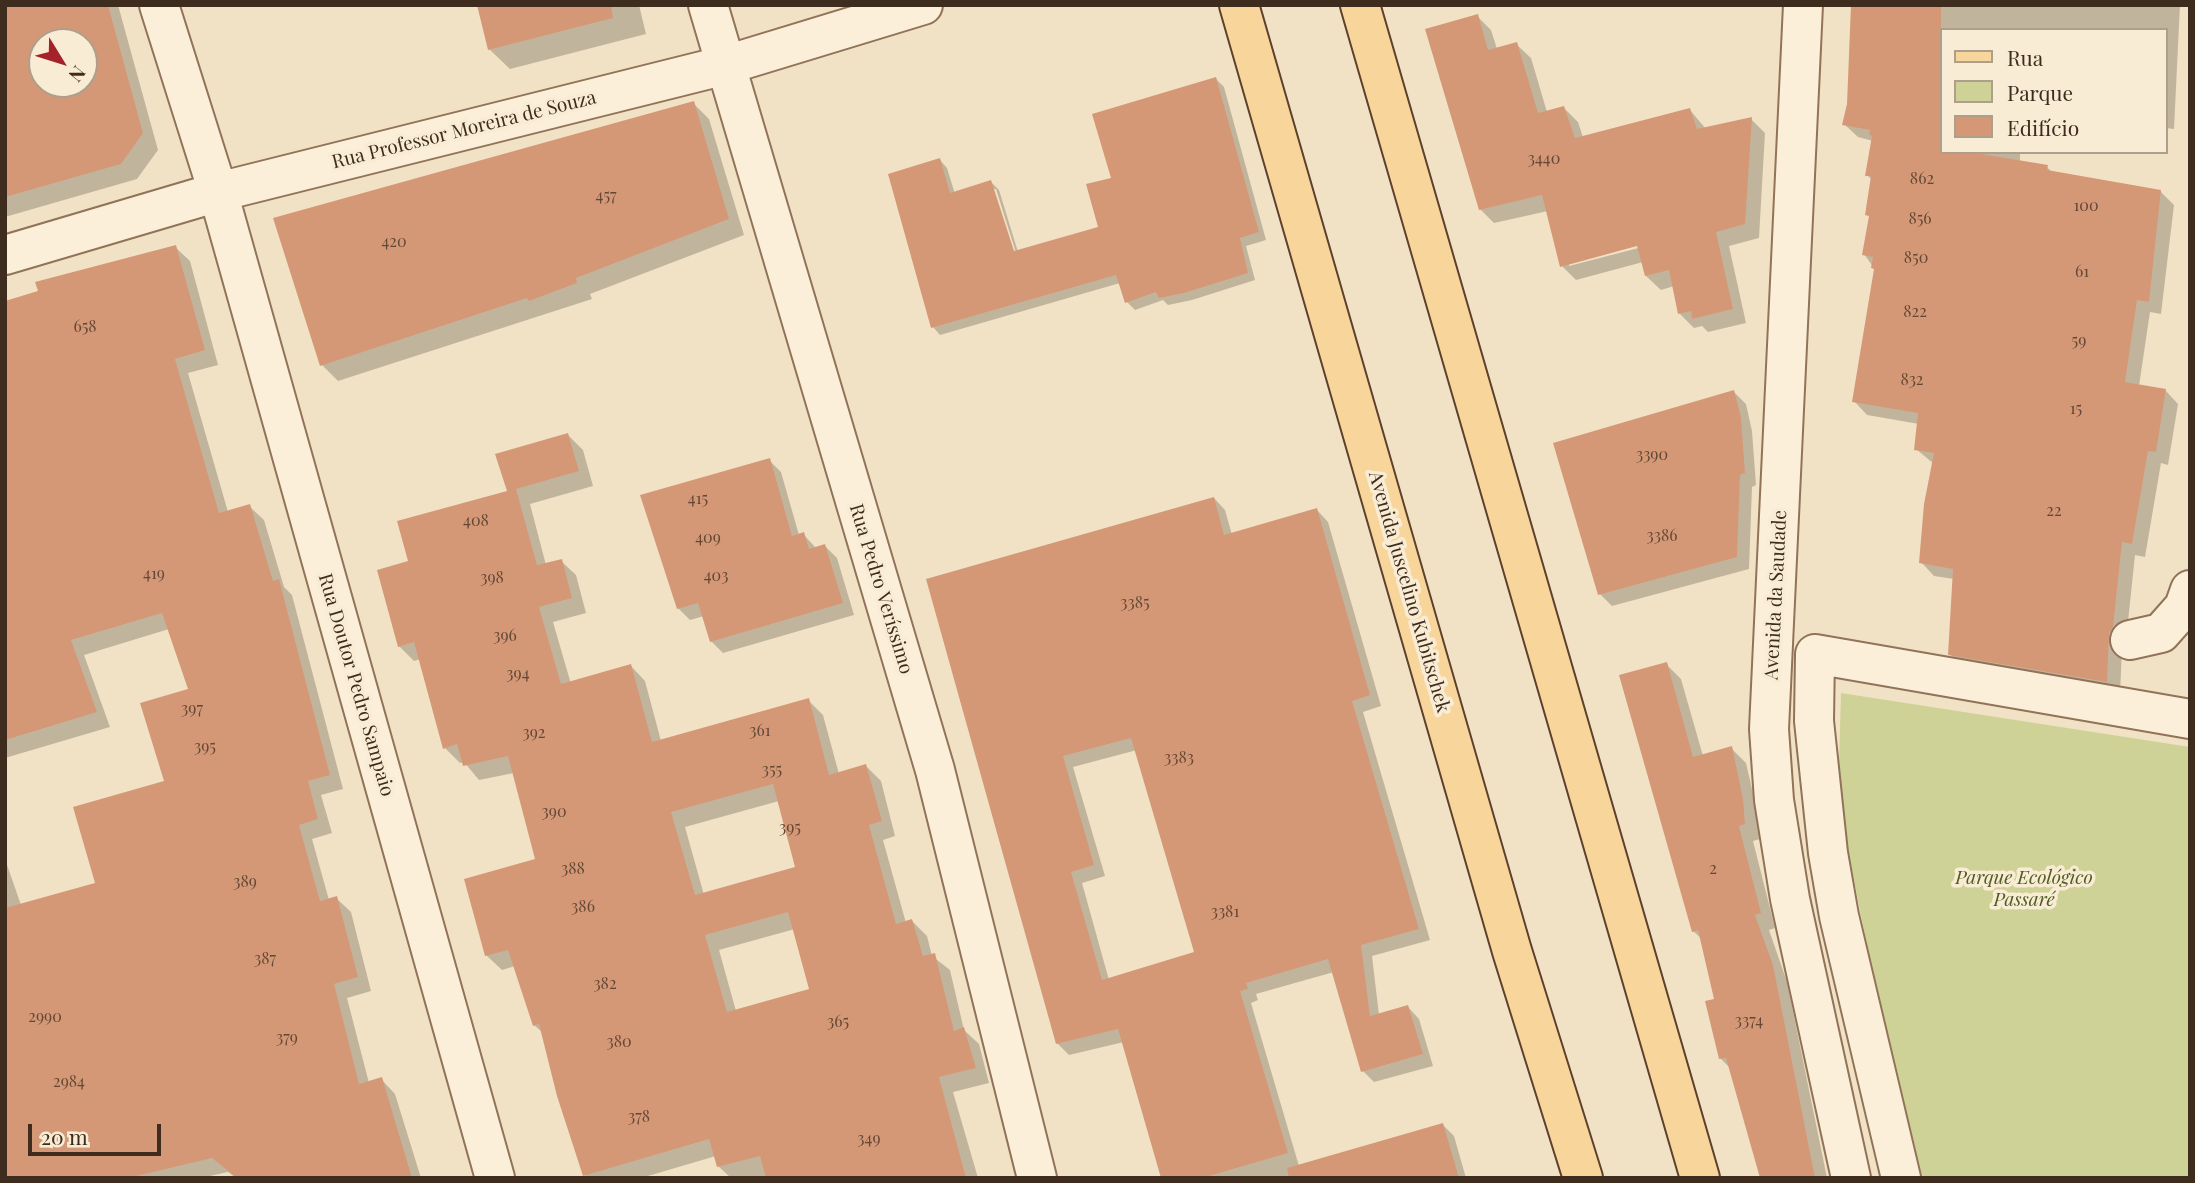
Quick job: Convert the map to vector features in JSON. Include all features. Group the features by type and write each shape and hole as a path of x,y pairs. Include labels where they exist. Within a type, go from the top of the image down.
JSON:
{"main road":[{"name":"Avenida Juscelino Kubitschek","path":"1240,5 1512,951 1583,1178"},
{"path":"1360,5 1700,1178"}],"street":[{"name":"Rua Doutor Pedro Sampaio","path":"159,5 218,192 495,1178"},
{"name":"Rua Pedro Veríssimo","path":"708,5 935,770 1037,1178"},
{"name":"Rua Professor Moreira de Souza","path":"5,255 218,192 726,65 923,5"},
{"name":"Avenida da Saudade","path":"1803,5 1769,729 1774,800 1790,899 1851,1178"},
{"path":"2130,640 2161,633 2184,607 2190,590"},
{"path":"1901,1178 1839,916 1828,853 1814,721 1815,653 2190,719"}],"green space":[{"name":"Parque Ecológico Passaré","path":"1841,693 2190,747 2190,1178 1919,1178 1869,956 1838,799"}],"building":[{"path":"5,5 108,5 143,133 121,164 5,197"},
{"path":"477,5 611,5 613,18 488,50"},
{"path":"1851,5 1941,5 1940,154 1981,154 2048,165 2047,170 2161,190 2149,302 2137,300 2125,382 2166,389 2156,452 2148,451 2132,544 2122,542 2113,627 2109,634 2107,682 1948,655 1953,569 1919,563 1924,504 1934,453 1914,450 1918,413 1852,402 1874,269 1871,268 1873,257 1862,255 1869,216 1865,215 1871,176 1865,176 1872,136 1869,135 1870,130 1842,125 1847,104"},
{"path":"1478,14 1488,50 1517,42 1538,113 1564,106 1575,138 1690,108 1697,129 1752,117 1745,224 1716,232 1733,309 1692,319 1691,311 1678,314 1669,270 1645,276 1637,246 1560,267 1542,195 1479,210 1425,29"},
{"path":"1216,77 1259,232 1240,238 1248,273 1184,293 1159,298 1156,292 1125,303 1116,275 931,328 888,174 940,158 950,193 991,180 1014,251 1098,227 1086,184 1111,178 1092,114"},
{"path":"694,101 729,219 576,278 577,283 529,301 527,298 320,366 273,218"},
{"path":"176,245 205,350 175,359 219,513 250,504 273,581 279,579 330,775 308,781 318,819 299,825 320,901 337,896 358,977 334,984 359,1084 382,1077 412,1178 237,1178 212,1158 128,1178 5,1178 5,908 95,883 73,807 164,781 140,703 188,689 162,613 71,640 97,712 5,740 5,301 38,291 35,282"},
{"path":"1734,390 1741,417 1745,473 1740,475 1737,557 1598,595 1553,443"},
{"path":"568,433 579,471 516,489 537,565 562,559 572,598 539,607 561,684 631,664 652,742 809,698 829,775 866,764 882,821 869,825 896,924 912,919 923,956 935,953 954,1031 964,1027 976,1068 939,1077 966,1178 766,1178 760,1156 717,1167 709,1139 583,1176 557,1096 539,1024 533,1026 508,950 485,956 464,879 535,859 508,756 463,766 457,744 443,749 414,642 398,647 377,570 408,561 397,521 507,491 495,454","holes":["773,784 795,867 695,895 671,812","788,912 809,989 727,1012 705,935"]},
{"path":"770,458 792,536 804,532 809,549 825,544 843,603 710,642 698,603 677,609 640,495"},
{"path":"1214,497 1224,535 1317,508 1370,695 1352,701 1419,929 1361,945 1370,1016 1408,1005 1423,1054 1361,1072 1328,959 1246,983 1248,989 1240,991 1288,1153 1202,1178 1161,1178 1118,1029 1056,1044 926,579","holes":["1131,738 1194,952 1102,980 1071,872 1094,865 1063,756"]},
{"path":"1667,662 1693,757 1732,746 1743,799 1745,824 1739,826 1761,913 1755,915 1773,965 1815,1178 1760,1178 1726,1058 1719,1059 1705,1001 1714,999 1698,930 1692,932 1619,675"},
{"path":"1443,1123 1459,1178 1289,1178 1287,1168"}]}
